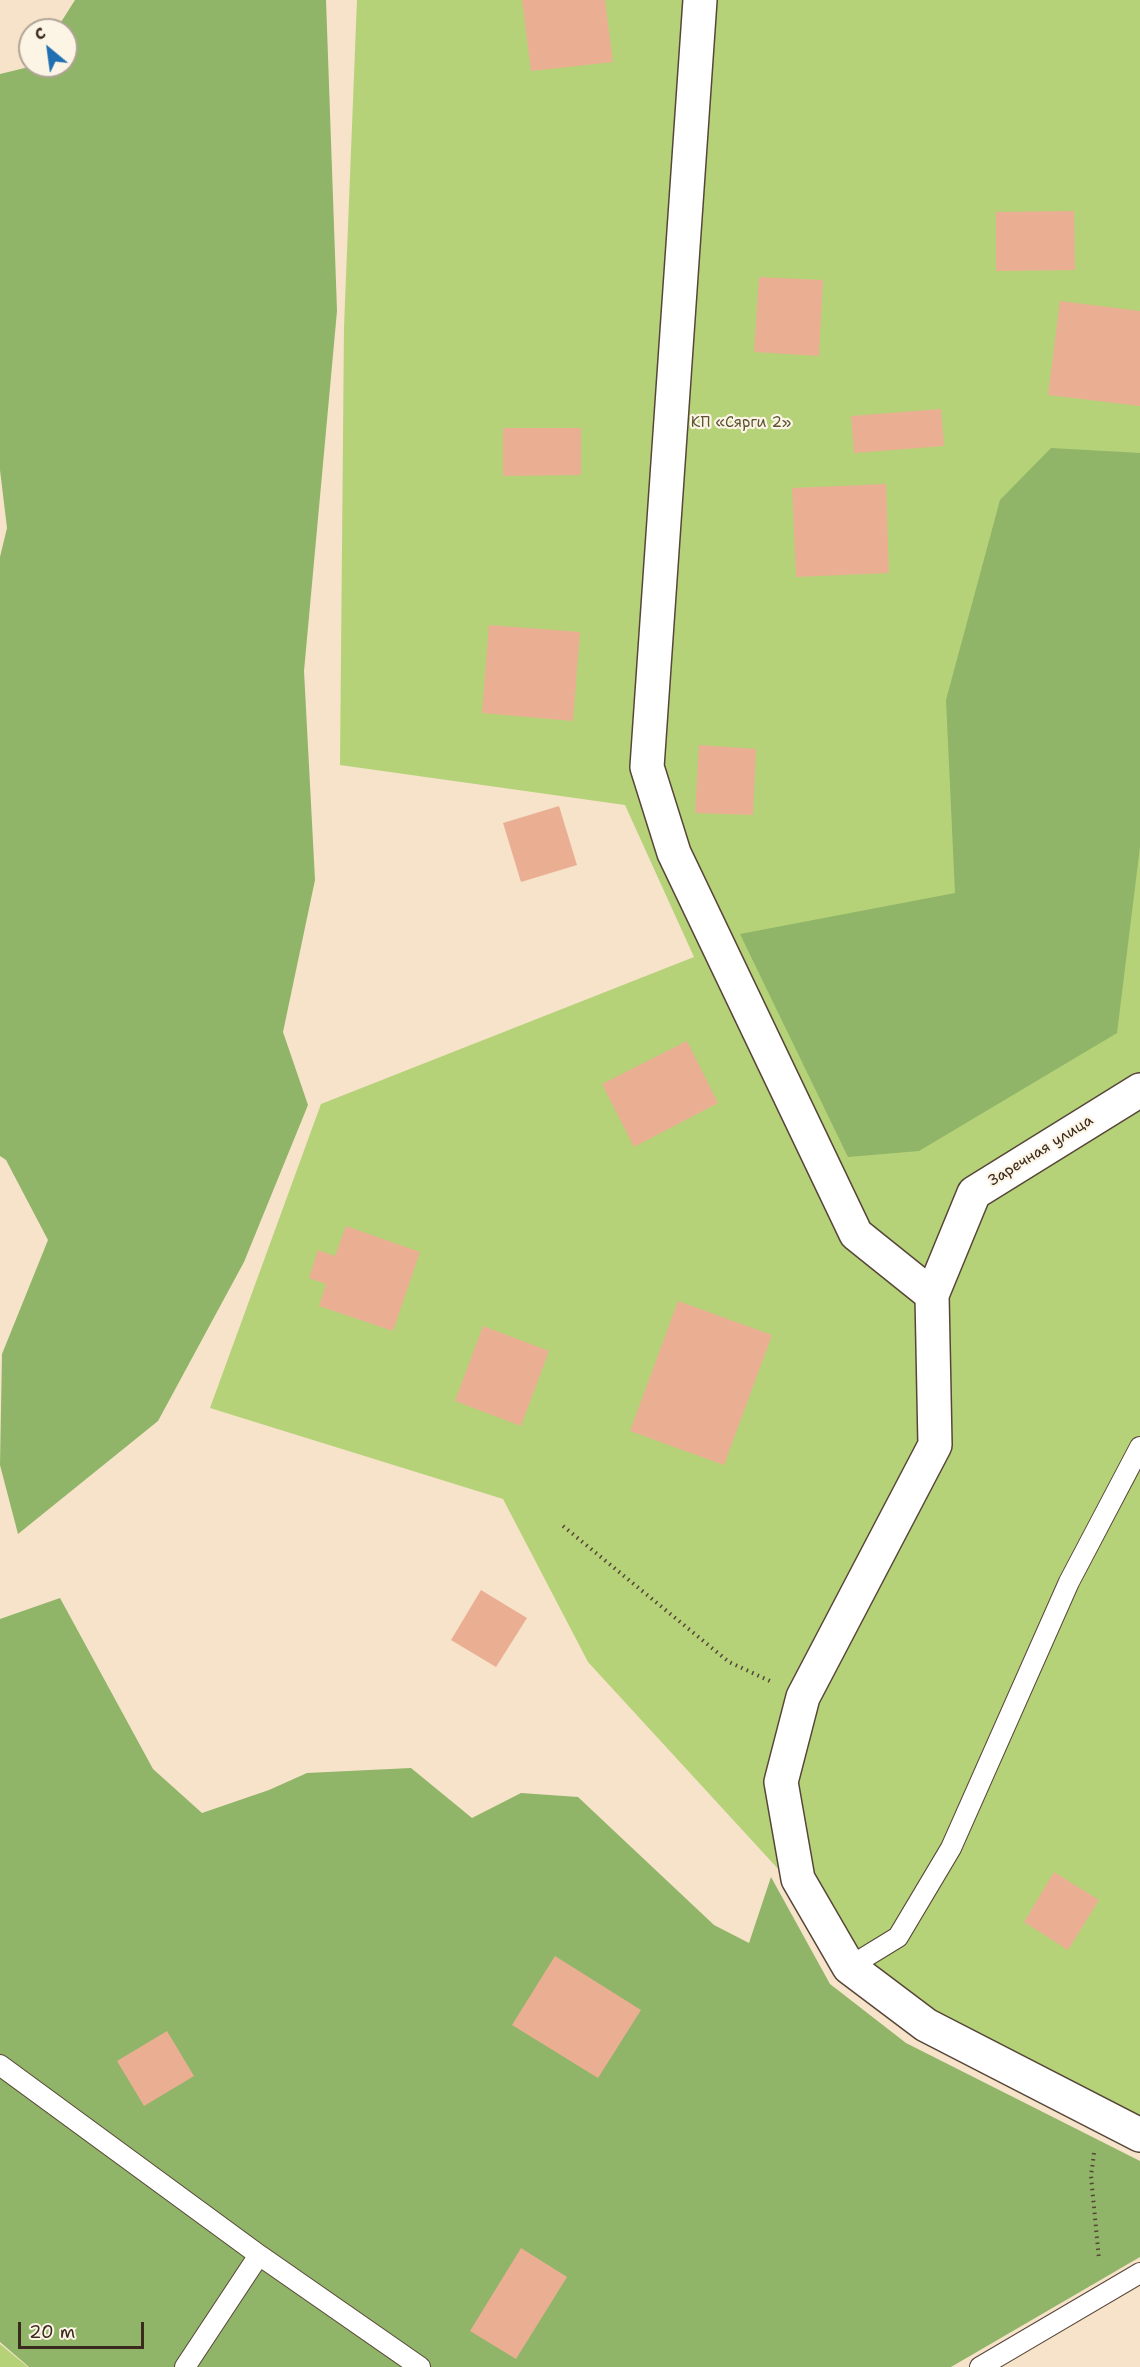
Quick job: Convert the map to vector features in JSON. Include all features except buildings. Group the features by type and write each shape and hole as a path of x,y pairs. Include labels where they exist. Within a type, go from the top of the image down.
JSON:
{"street":[{"path":"700,0 647,766 674,853 856,1234 932,1294 935,1445 803,1697 781,1782 798,1879 849,1967 926,2025 1140,2135"},
{"name":"Заречная улица","path":"932,1294 974,1193 1140,1090"}],"lane":[{"path":"849,1967 898,1937 951,1848 1069,1582 1140,1447"},
{"path":"0,2065 259,2255 420,2367"},
{"path":"185,2367 259,2255"},
{"path":"980,2367 1140,2273"}],"path":[{"path":"563,1526 729,1662 803,1697"},
{"path":"1099,2114 1091,2176 1101,2296"}],"green space":[{"path":"75,0 326,0 337,311 304,671 315,880 283,1032 308,1105 244,1262 158,1421 18,1534 0,1465 2,1354 48,1240 6,1160 0,1156 0,557 7,528 0,470 0,74 18,70 18,78 78,78 78,18 64,18"},
{"name":"КП «Сярги 2»","path":"357,0 1140,0 1140,2148 911,2035 838,1977 780,1871 588,1662 503,1499 210,1408 321,1104 694,957 625,805 340,765 344,327"},
{"path":"1051,448 1140,453 1140,847 1117,1033 919,1151 848,1157 740,934 955,893 946,700 1000,500"},
{"path":"60,1598 153,1769 202,1813 269,1790 307,1773 411,1768 472,1818 521,1793 578,1797 714,1925 749,1943 771,1877 830,1984 906,2043 1140,2161 1140,2257 951,2367 29,2367 0,2342 0,1619"},
{"path":"0,2344 28,2367 0,2367"}]}
